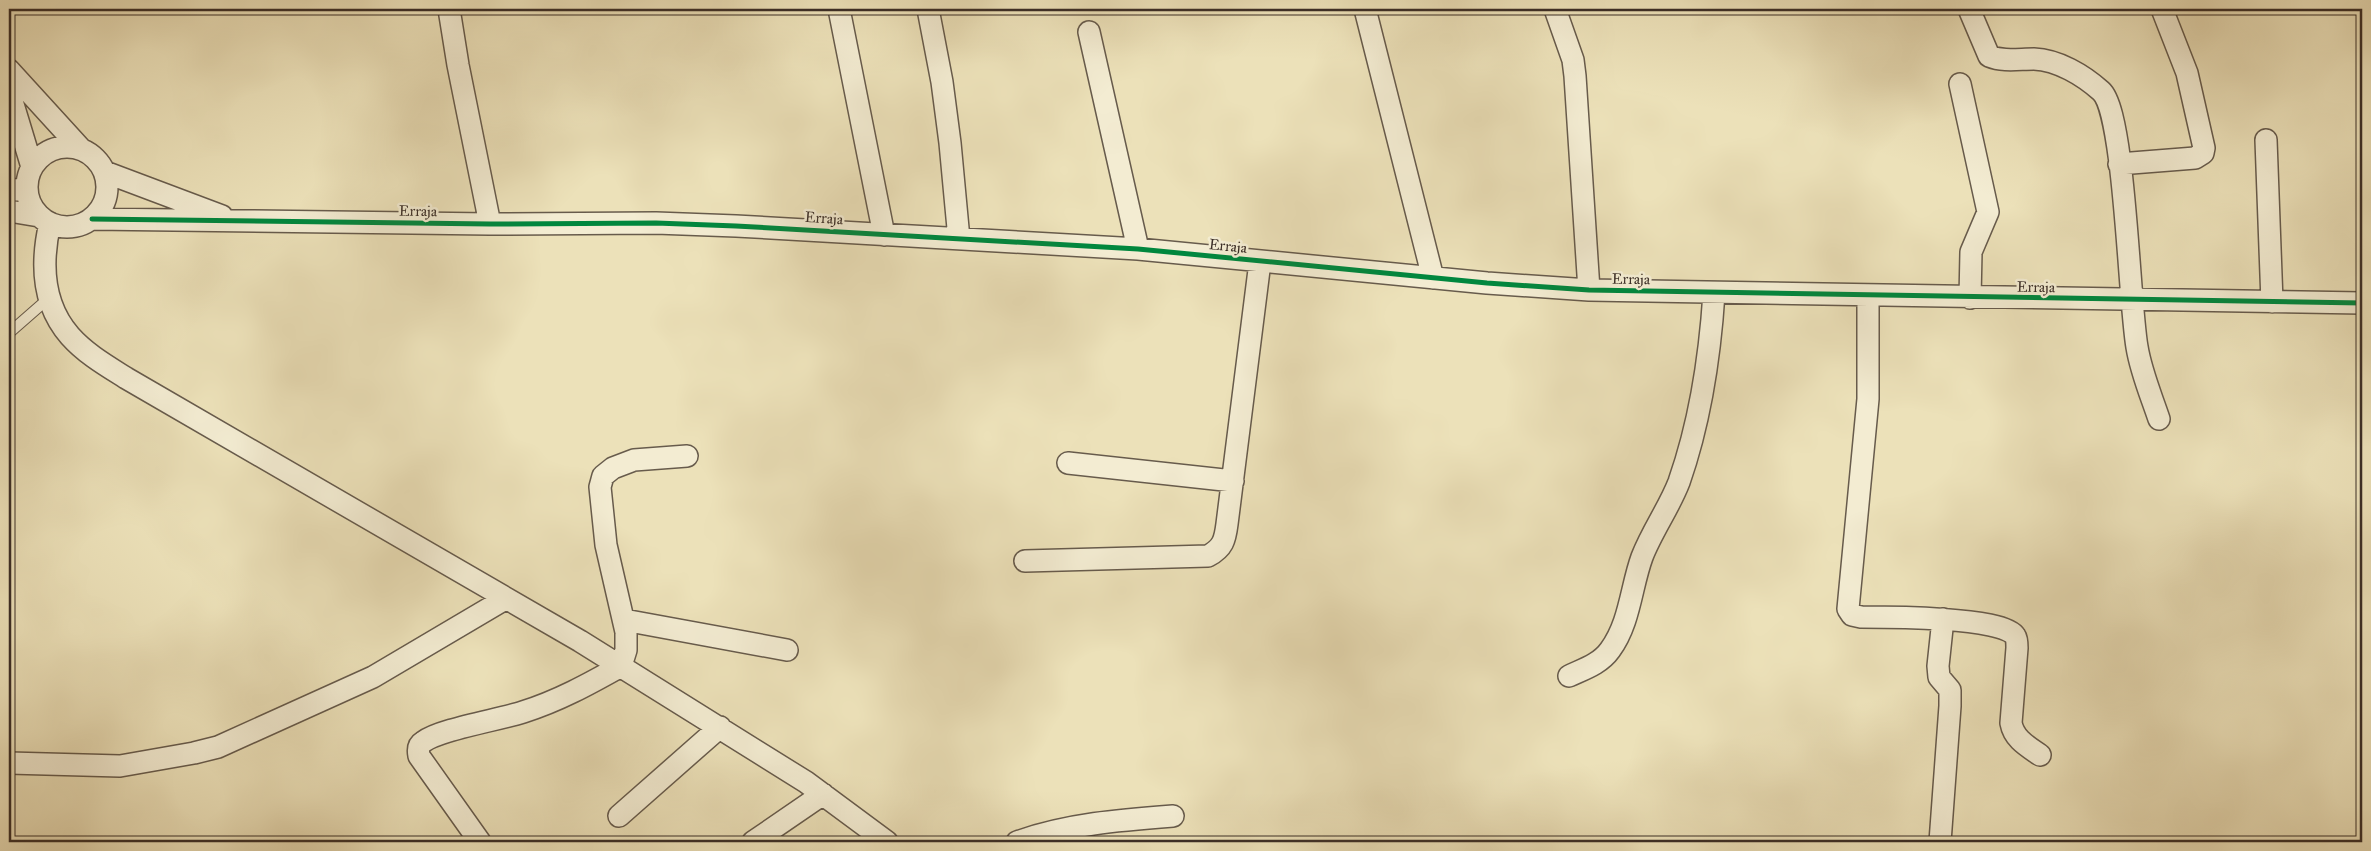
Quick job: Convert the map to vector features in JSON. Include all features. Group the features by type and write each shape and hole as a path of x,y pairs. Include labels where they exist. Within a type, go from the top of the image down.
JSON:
{"street":[{"path":"449,9 490,224"},
{"path":"839,9 884,235"},
{"path":"928,9 942,82 959,239"},
{"path":"1365,9 1432,278"},
{"path":"1555,9 1573,60 1575,76 1589,290"},
{"path":"1969,9 1989,56 1998,60 2050,61 2062,65 2103,92 2111,106 2120,164 2131,301 2137,348 2144,378 2160,419"},
{"path":"2120,164 2195,158 2203,153 2204,148 2187,73 2162,9"},
{"path":"1089,32 1138,249"},
{"path":"9,70 82,150 99,163 105,172 108,189 106,198 98,213 92,219 74,227 62,227 44,219 9,211"},
{"path":"1960,84 1988,212 1971,252 1970,298"},
{"path":"9,91 32,168"},
{"path":"2266,140 2272,302"},
{"path":"82,150 63,147 54,149 38,160 18,189 44,219 43,252 49,298 70,336 90,355 126,378 505,600 621,666 823,794 887,842"},
{"name":"Erraja","path":"105,172 236,222"},
{"name":"Erraja","path":"92,219 490,224 656,223 1138,249 1432,278 1589,290 2362,304"},
{"path":"1025,561 1208,556 1218,551 1224,542 1233,481 1260,262"},
{"path":"1569,676 1597,663 1610,651 1618,637 1642,559 1678,484 1691,441 1703,386 1711,335 1714,293"},
{"path":"1868,296 1868,399 1848,609 1852,615 1943,619 1989,625 2008,630 2015,636 2017,648 2011,723 2013,732 2022,742 2040,755"},
{"path":"480,842 419,756 420,745 423,741 445,733 543,705 590,684 621,666 626,650 624,620 606,545 600,487 603,476 613,468 634,460 687,456"},
{"path":"1068,463 1233,481"},
{"path":"9,763 120,766 194,753 218,746 373,677 505,600"},
{"path":"1940,842 1950,706 1950,690 1939,677 1938,666 1943,619"},
{"path":"624,620 787,650"},
{"path":"619,816 720,728"},
{"path":"753,842 823,794"},
{"path":"1017,842 1043,833 1092,823 1173,816"}],"lane":[{"path":"9,333 49,298"}],"cycle path":[{"path":"92,219 490,224 656,223 1138,249 1487,283 1589,290 2362,303"}]}
